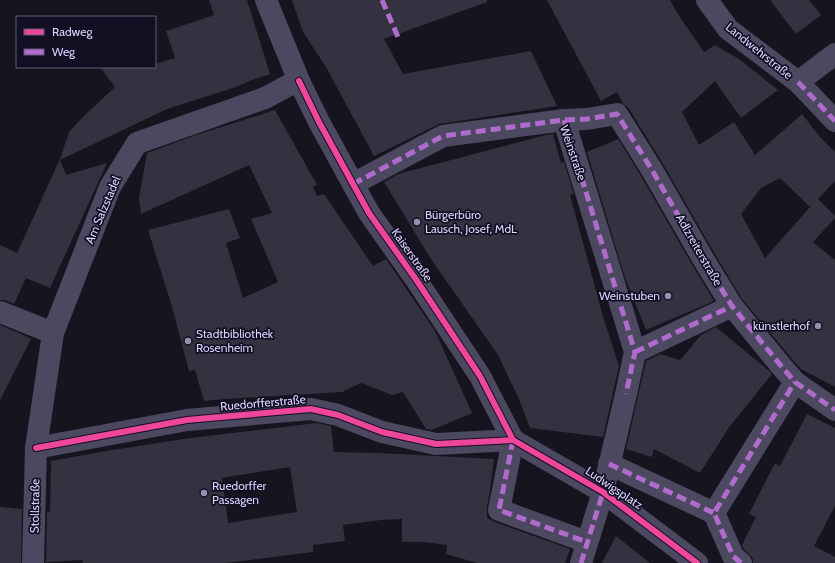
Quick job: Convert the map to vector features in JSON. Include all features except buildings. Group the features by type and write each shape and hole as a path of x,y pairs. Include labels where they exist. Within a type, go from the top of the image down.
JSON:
{"street":[{"name":"Kaiserstraße","path":"266,0 299,81 369,213 417,281 480,376 513,440"},
{"name":"Landwehrstraße","path":"707,0 728,29 798,82 835,121"},
{"path":"798,82 835,54"},
{"name":"Am Salzstadel","path":"36,448 53,333 110,187 136,142 264,98 299,81"},
{"name":"Adlzreiterstraße","path":"564,120 587,119 617,114 656,176 704,262 732,306 795,382 835,410"},
{"name":"Weinstraße","path":"353,184 443,136 564,120 635,352 603,492"},
{"path":"635,352 732,306"},
{"path":"0,312 53,333"},
{"path":"741,563 733,556 714,513 795,382"},
{"name":"Ruedorfferstraße","path":"36,448 187,420 311,409 338,415 382,432 436,444 513,440"},
{"path":"513,440 499,510 587,542"},
{"name":"Ludwigsplatz","path":"513,440 603,492 696,563"},
{"name":"Stollstraße","path":"34,563 36,448"},
{"name":"Ludwigsplatz","path":"609,464 714,513"},
{"name":"Ludwigsplatz","path":"581,563 603,492"}],"marked path":[{"path":"382,0 398,37"},
{"path":"798,82 835,121"},
{"path":"353,184 443,136 617,114 652,170 732,306 795,382 835,410"},
{"path":"564,120 635,352 626,394"},
{"path":"635,352 732,306"},
{"path":"741,563 733,556 714,513 795,382"},
{"path":"513,440 499,510 587,542"},
{"path":"609,464 714,513"},
{"path":"581,563 603,492"}],"cycle path":[{"path":"299,81 319,122 369,213 417,281 480,376 513,440"},
{"path":"36,448 187,420 311,409 338,415 382,432 436,444 513,440"},
{"path":"513,440 603,492 697,563"}],"place":[{"name":"Bürgerbüro Lausch, Josef, MdL","path":"417,222"},
{"name":"Weinstuben","path":"668,296"},
{"name":"künstlerhof","path":"818,326"},
{"name":"Stadtbibliothek Rosenheim","path":"188,341"},
{"name":"Ruedorffer Passagen","path":"204,493"}]}
